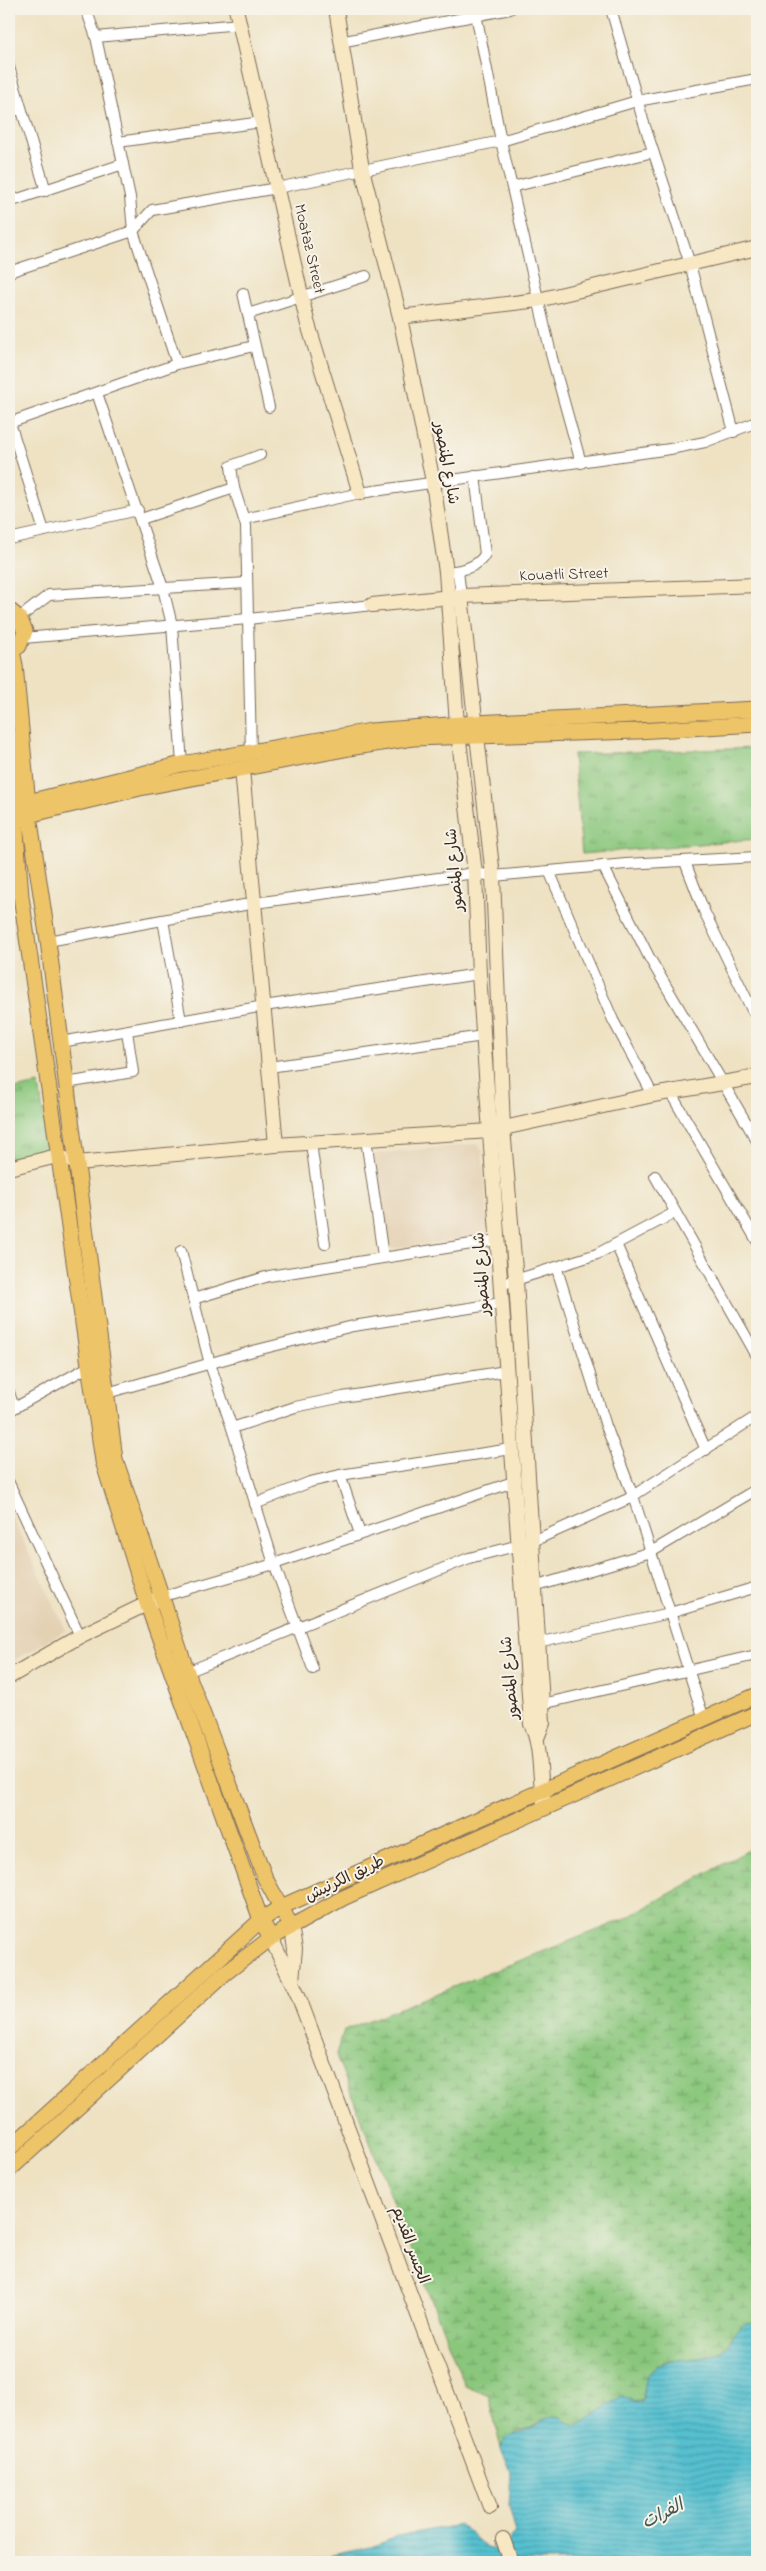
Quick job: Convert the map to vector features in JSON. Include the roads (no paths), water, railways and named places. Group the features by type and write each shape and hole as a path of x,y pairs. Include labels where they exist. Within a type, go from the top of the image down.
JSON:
{"main road":[{"path":"14,614 25,631 23,638 10,652 15,666 22,810 14,882 15,899 57,1156 102,1461 154,1600 261,1920 271,1938"},
{"path":"475,730 757,709"},
{"path":"22,810 182,764 371,731 637,731 757,724"},
{"path":"22,810 242,768 458,730"},
{"path":"9,741 22,810 39,881 48,941 115,1459 154,1600 187,1672 265,1878 291,1926"},
{"path":"14,882 39,881"},
{"path":"15,899 39,881"},
{"name":"طريق الكرنيش","path":"9,2149 261,1920 281,1907 757,1696"},
{"name":"طريق الكرنيش","path":"9,2170 225,1972 271,1938 343,1898 757,1713"},
{"path":"468,1824 473,1840"}],"street":[{"path":"86,9 96,37 130,197 133,231 177,364"},
{"name":"Moataz Street","path":"236,9 302,297 360,493"},
{"name":"شارع المنصور","path":"336,9 362,169 400,317 452,571 458,730 475,873 483,1036 516,1281 524,1543 531,1644 542,1704 543,1724 538,1738 541,1791 545,1807"},
{"path":"340,42 475,12 510,9"},
{"path":"611,9 637,101 690,264 734,432"},
{"path":"475,12 501,141 538,300 581,463"},
{"path":"96,37 240,24"},
{"path":"9,67 46,191"},
{"path":"9,272 133,231 152,210 277,188 501,141 637,101 757,79"},
{"path":"9,112 21,109"},
{"path":"118,142 262,122"},
{"path":"512,187 653,152"},
{"path":"9,202 123,164"},
{"path":"400,317 538,300 757,248"},
{"path":"248,314 366,276"},
{"path":"243,293 269,407"},
{"path":"44,531 10,423 177,364 254,346"},
{"path":"97,392 164,588 172,625 182,764"},
{"path":"244,519 360,493 581,463 679,447 734,432 757,422"},
{"path":"251,753 244,519 234,488 231,466 260,455"},
{"path":"452,571 476,564 483,558 486,550 475,476"},
{"path":"9,539 139,514 234,488"},
{"path":"14,614 49,595 247,583"},
{"name":"Kouatli Street","path":"372,605 454,597 757,585"},
{"name":"شارع المنصور","path":"454,597 475,730 493,876 497,1240 513,1482 534,1587 531,1644 531,1724 538,1738"},
{"path":"23,638 248,619 372,605"},
{"path":"242,768 276,1145"},
{"path":"48,941 254,903 475,873 493,876 603,866 757,857"},
{"path":"685,862 704,912 757,1017"},
{"path":"603,866 649,957 757,1141"},
{"path":"550,872 613,1020 652,1095"},
{"path":"163,920 181,1021"},
{"path":"61,1042 264,1006 479,974"},
{"path":"66,1083 133,1072 127,1031"},
{"path":"269,1067 483,1036"},
{"path":"9,1168 57,1156 77,1163 276,1145 497,1129 652,1095 757,1077"},
{"path":"670,1092 757,1241"},
{"path":"366,1139 383,1256"},
{"path":"310,1143 325,1244"},
{"path":"655,1176 757,1356"},
{"path":"500,1285 557,1269 616,1244 674,1212"},
{"path":"193,1299 269,1276 383,1256 497,1240"},
{"path":"616,1244 706,1450"},
{"path":"181,1252 210,1364 274,1564 312,1669"},
{"path":"557,1269 606,1426 633,1496 704,1719"},
{"path":"107,1393 353,1326 502,1303"},
{"path":"9,1392 12,1409 88,1367 104,1370"},
{"path":"232,1428 295,1407 343,1397 506,1372"},
{"path":"187,1672 469,1558 524,1543 633,1496 757,1416"},
{"path":"255,1504 310,1482 340,1475 511,1449"},
{"path":"340,1475 360,1534"},
{"path":"9,1677 80,1636 154,1600 274,1564 513,1482"},
{"path":"9,1483 80,1636"},
{"path":"534,1587 651,1552 757,1489"},
{"path":"531,1644 670,1613 757,1587"},
{"path":"542,1704 752,1656"},
{"path":"291,1926 295,1949 292,1981"},
{"name":"الجسر القديم","path":"271,1938 298,1995 490,2507"},
{"path":"502,2539 511,2562"}],"water":[{"name":"الفرات","path":"746,2323 757,2325 757,2562 299,2562 371,2547 402,2535 459,2525 482,2544 490,2548 507,2543 516,2533 509,2506 511,2471 501,2450 505,2439 530,2429 552,2416 558,2416 573,2424 580,2425 621,2396 635,2402 640,2402 643,2400 647,2377 652,2370 669,2362 702,2358 721,2352"}]}
